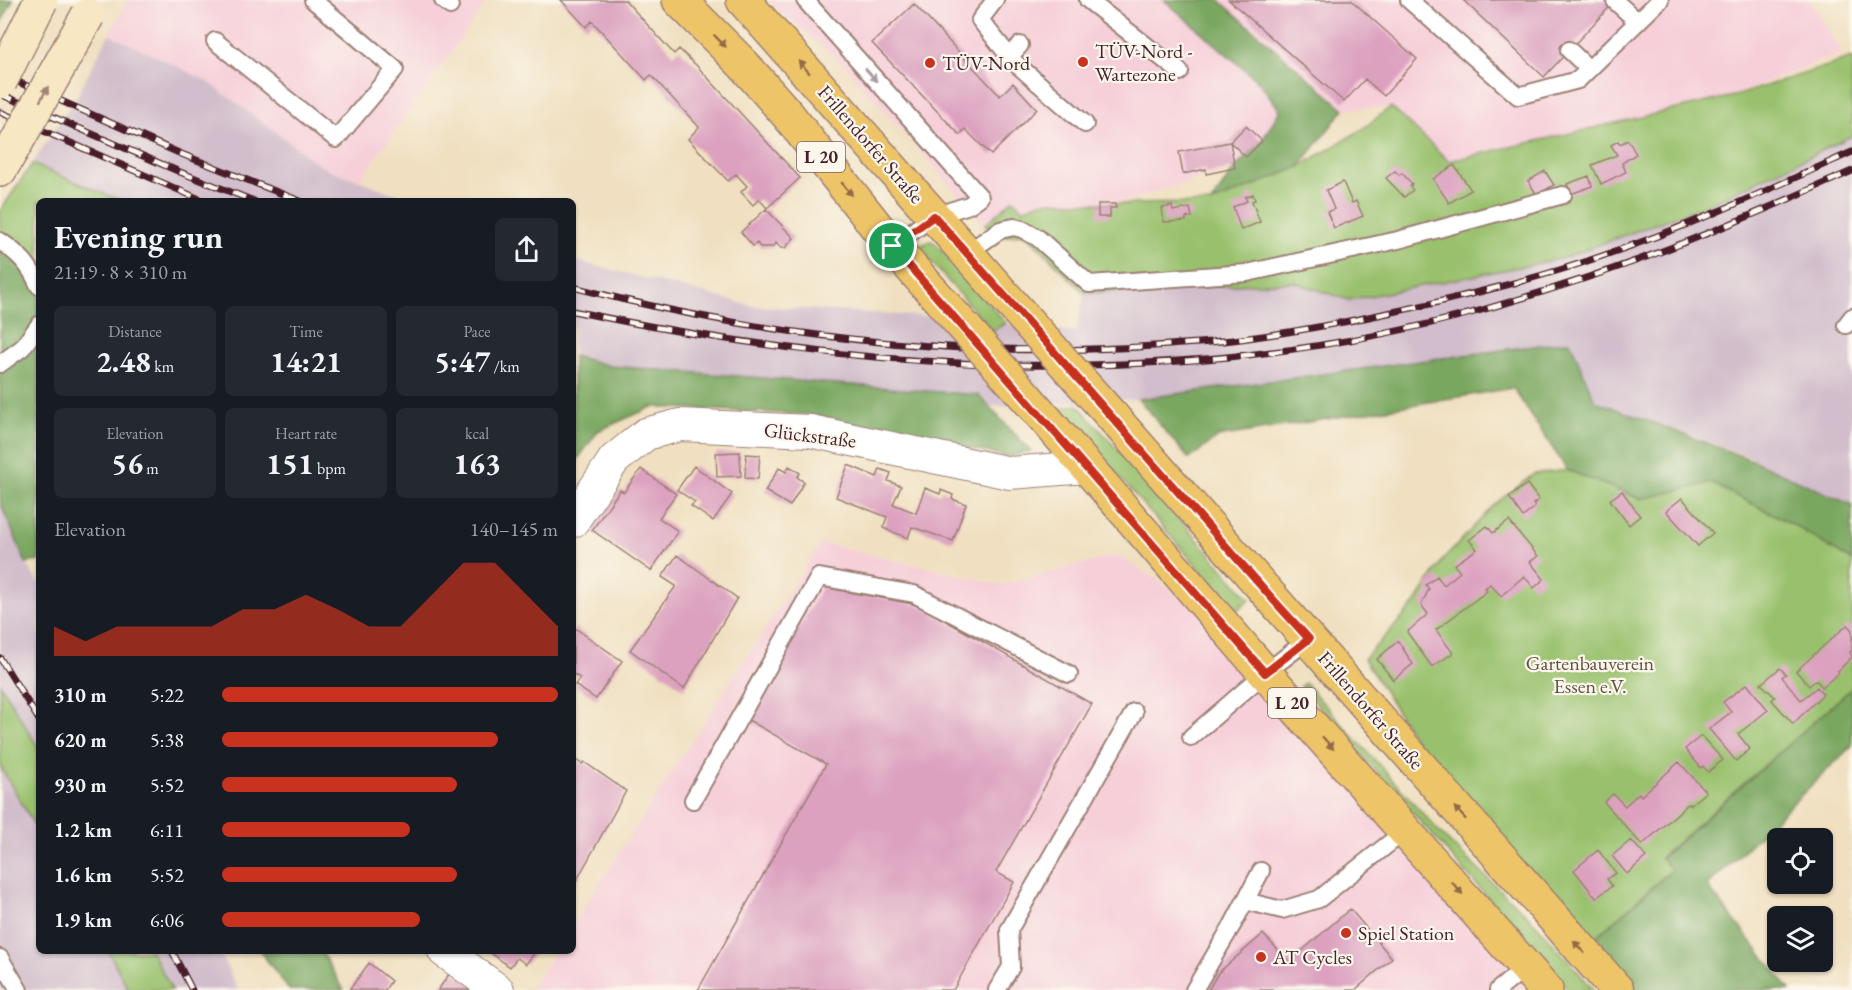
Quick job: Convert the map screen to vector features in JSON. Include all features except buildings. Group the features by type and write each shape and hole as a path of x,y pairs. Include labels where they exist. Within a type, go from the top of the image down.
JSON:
{"main road":[{"path":"0,82 41,0"},
{"name":"Frillendorfer Straße","path":"743,0 1617,990"},
{"name":"L 20","path":"694,5 788,115 892,246 1265,673 1536,978"},
{"path":"8,158 92,8"}],"street":[{"name":"Glückstraße","path":"576,517 614,460 646,434 680,425 810,431 1010,472 1086,467"},
{"path":"448,954 498,990"}],"lane":[{"path":"215,41 336,139 395,69 313,0"},
{"path":"805,0 980,197 969,205 934,216 892,246"},
{"path":"995,0 980,20 1061,93 1084,124"},
{"path":"1088,0 1114,26 1180,72"},
{"path":"1409,0 1518,96 1578,80 1660,0"},
{"path":"1615,1 1638,22"},
{"path":"1569,50 1589,69"},
{"path":"967,253 1000,230 1014,227 1029,231 1089,284 1247,273 1398,240 1563,195"},
{"path":"0,241 31,268 36,279"},
{"path":"0,364 22,348 36,329"},
{"path":"693,800 819,577 914,594 1069,674"},
{"path":"1191,737 1265,673 1309,639"},
{"path":"997,990 1011,967 1010,930 1134,712"},
{"path":"1245,901 1282,910 1319,899 1406,830"},
{"path":"1194,990 1261,871"},
{"path":"0,958 19,990"},
{"path":"1498,990 1536,978"}],"shaded area":[{"path":"129,0 488,0 360,180 322,167 207,81 109,34"},
{"name":"TÜV-Nord","path":"766,0 1164,0 1259,82 1281,110 1262,141 1235,168 1115,204 1053,201 1023,208 1013,199 985,225 841,62"},
{"path":"1219,0 1809,0 1842,53 1736,94 1449,161 1391,107 1344,109"},
{"path":"109,34 207,81 322,167 407,198 115,198 32,164 78,94"},
{"path":"1852,136 1852,528 1751,457 1594,401 1570,341 1138,399 981,407 984,451 815,415 652,407 610,366 576,357 576,261 753,306 968,319 1077,332 1084,293 1294,282 1349,300 1560,259 1707,205"},
{"path":"0,502 26,563 36,579 36,954 220,954 238,990 0,990"},
{"path":"821,543 1001,585 1118,555 1227,626 1544,990 530,990 553,954 576,954 576,919"}],"green space":[{"path":"0,0 13,0 0,25"},
{"path":"1164,0 1219,0 1344,109 1299,167 1211,203 1235,168 1262,141 1280,110 1259,82"},
{"path":"1852,58 1852,136 1707,205 1560,259 1349,300 1294,282 1084,293 1032,240 1023,234 996,237 985,225 1013,199 1023,209 1040,202 1053,201 1115,204 1211,203 1299,167 1361,130 1391,107 1449,161 1738,95"},
{"path":"32,164 115,198 36,198 36,277 0,237 0,211"},
{"path":"0,237 36,277 36,561 26,563 0,502"},
{"path":"930,241 935,243 1006,323 992,331 918,247"},
{"path":"1570,341 1595,401 1752,460 1852,505 1852,561 1791,523 1711,483 1641,499 1567,470 1513,388 1218,437 1189,459 1138,399"},
{"path":"576,357 610,366 978,395 1031,451 1008,457 815,415 652,407 598,431 576,462"},
{"path":"1078,405 1250,599 1236,611 1059,408"},
{"name":"Gartenbauverein Essen e.V.","path":"1567,470 1641,499 1711,483 1791,523 1852,561 1852,688 1661,857 1672,869 1585,947 1447,791 1364,659 1415,604 1442,561 1495,504 1534,474"},
{"path":"1305,683 1446,839 1537,925 1594,990 1569,990 1301,686"},
{"path":"0,684 36,744 36,828 0,766"},
{"path":"1852,688 1852,746 1707,886 1767,961 1767,972 1776,972 1790,990 1623,990 1585,947 1672,870 1661,858"},
{"path":"110,954 153,954 172,990 129,990"},
{"path":"262,954 323,954 344,990 289,990"}],"railway":[{"path":"0,74 179,153 292,198"},
{"path":"0,94 180,172 246,198"},
{"path":"0,112 197,198"},
{"path":"576,288 720,320 869,341 944,347 1094,349 1228,340 1271,335 1407,309 1560,270 1634,245 1697,220 1852,152"},
{"path":"576,312 685,332 799,349 913,360 1028,365 1142,363 1257,354 1370,336 1482,310 1534,295 1663,251 1852,171"},
{"path":"0,658 36,715"},
{"path":"174,954 192,990"}],"place":[{"name":"TÜV-Nord - Wartezone","path":"1083,62"},
{"name":"TÜV-Nord","path":"930,63"},
{"name":"Spiel Station","path":"1346,933"},
{"name":"AT Cycles","path":"1261,957"}],"route":[{"path":"934,216 1309,639 1265,673 892,246 934,216"}]}
